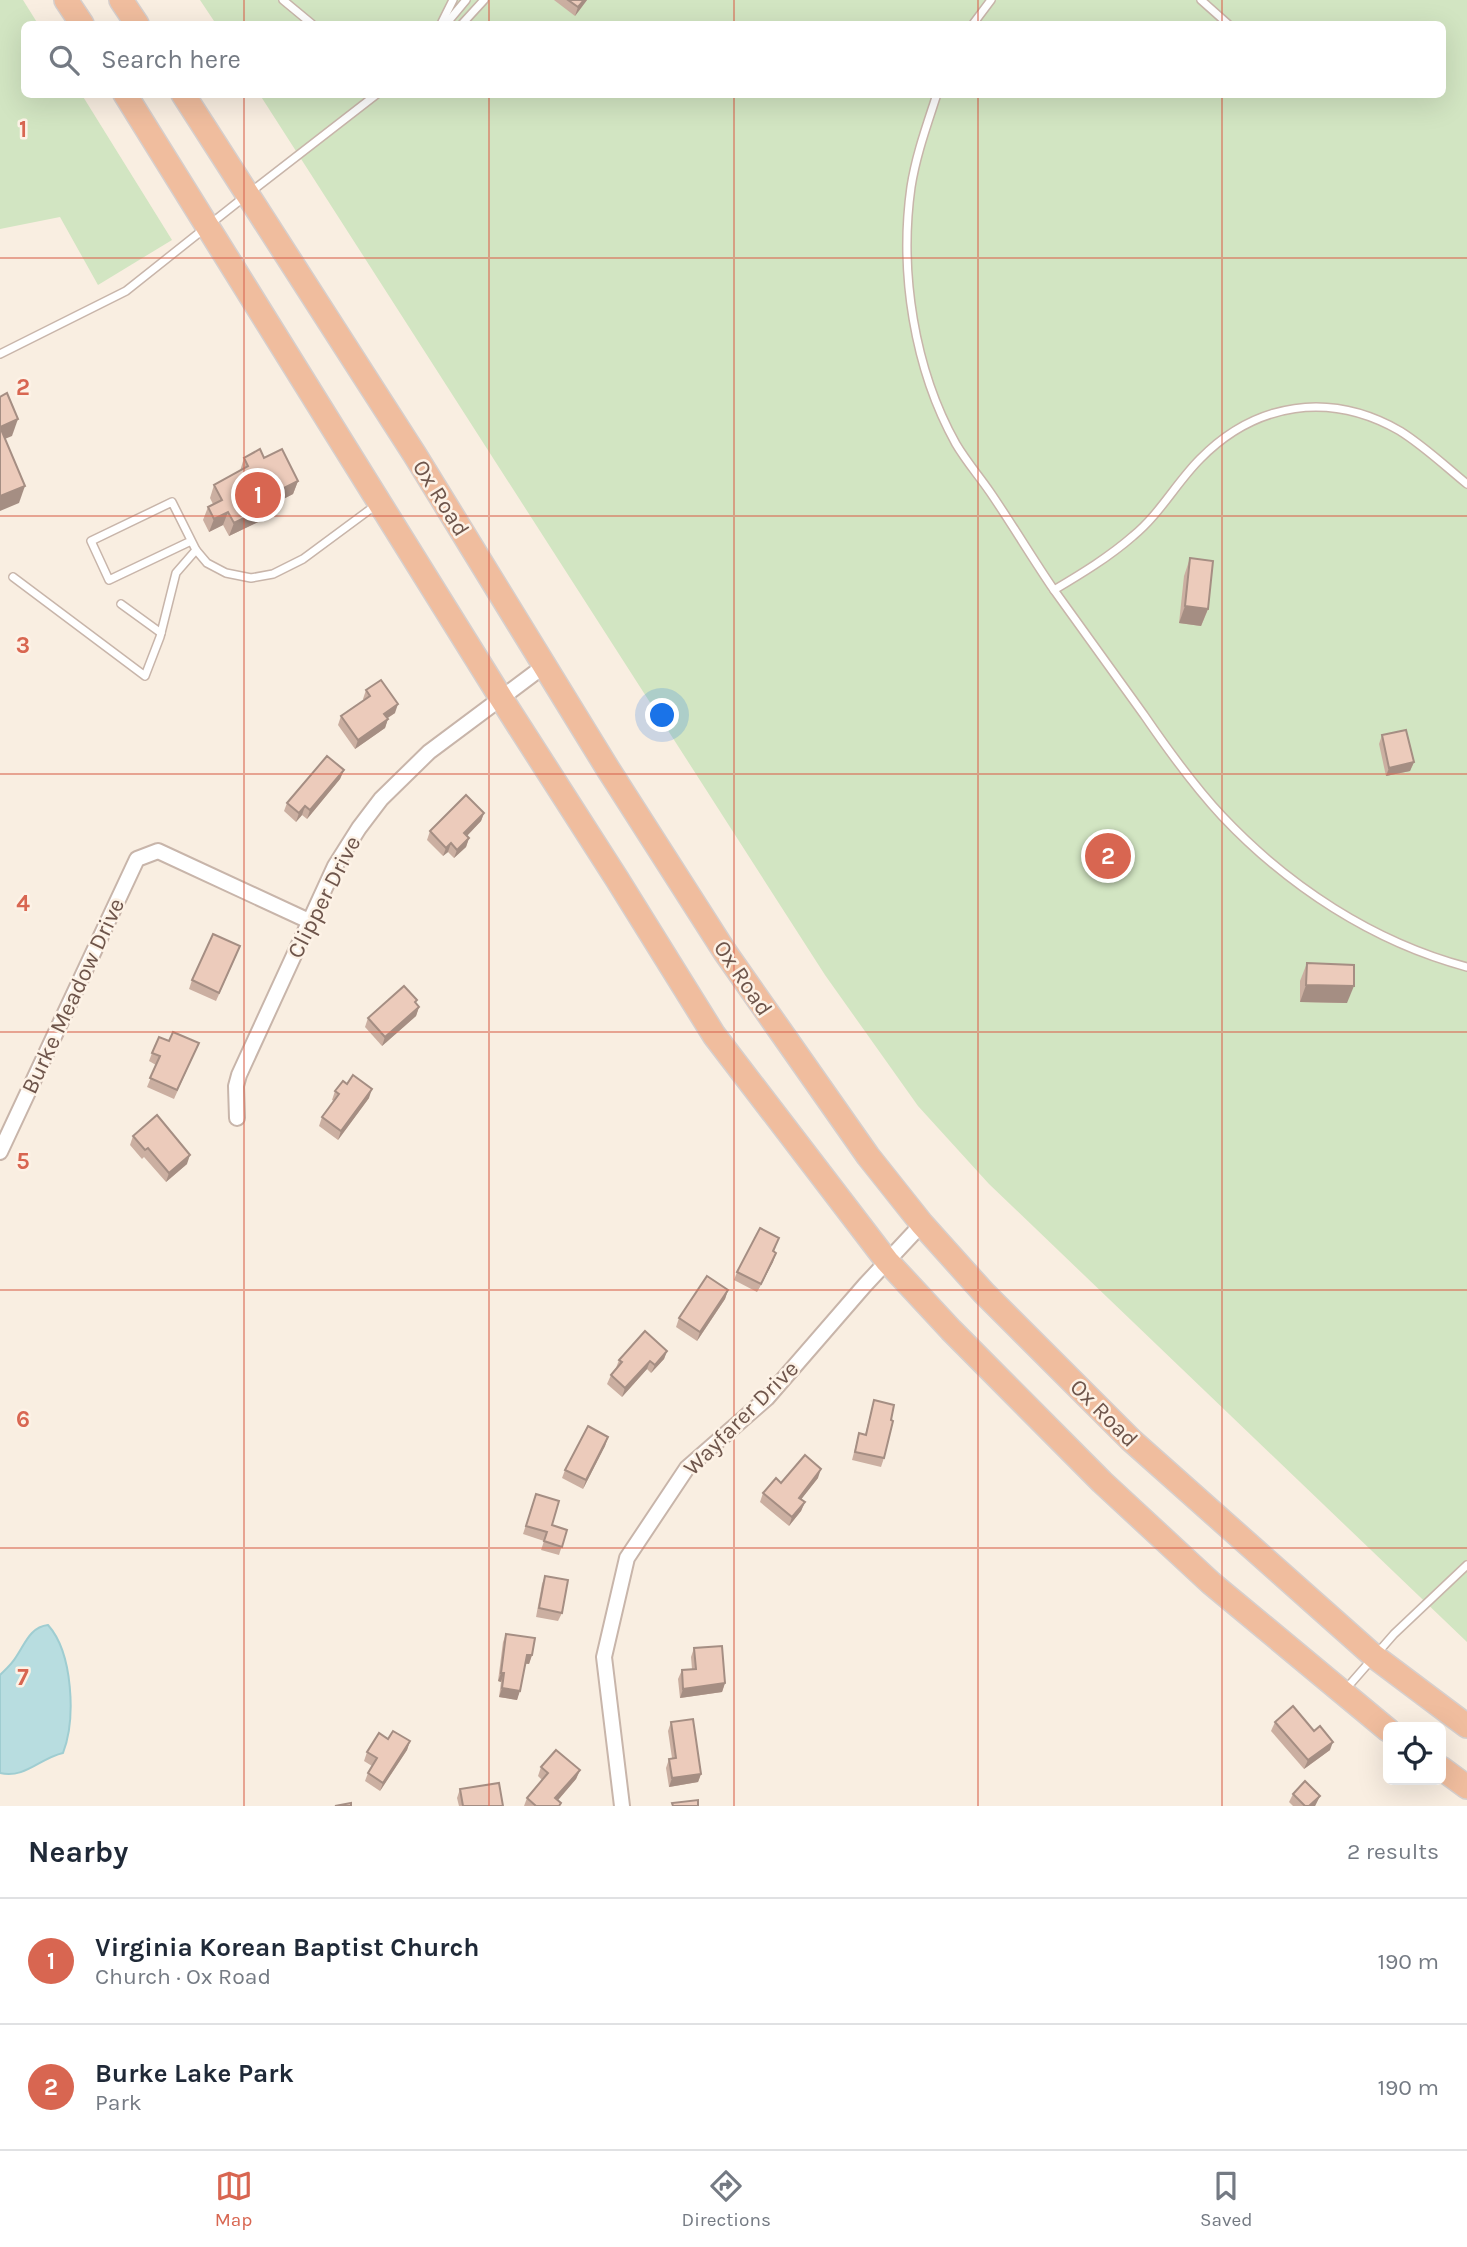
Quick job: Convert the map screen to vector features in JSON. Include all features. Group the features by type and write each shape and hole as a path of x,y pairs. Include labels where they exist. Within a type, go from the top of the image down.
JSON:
{"highway":[{"path":"66,0 80,21"},
{"path":"121,0 135,21"},
{"path":"127,98 714,1035 887,1261 951,1330 1102,1482 1210,1583 1383,1726"},
{"name":"Ox Road","path":"186,98 415,455 544,666 725,952 868,1156 922,1224 985,1293 1130,1440 1375,1657 1467,1726"},
{"path":"1446,1772 1467,1787"}],"street":[{"name":"Clipper Drive","path":"237,1118 236,1086 239,1075 335,866 381,799 429,751 544,666"},
{"name":"Burke Meadow Drive","path":"0,1152 137,859 159,851 309,921"},
{"name":"Wayfarer Drive","path":"622,1806 604,1657 626,1559 687,1468 766,1398 922,1224"}],"lane":[{"path":"283,0 308,21"},
{"path":"445,21 453,0"},
{"path":"447,21 466,0"},
{"path":"465,21 484,0"},
{"path":"976,21 991,0"},
{"path":"1201,0 1225,21"},
{"path":"0,354 126,291 372,98"},
{"path":"936,98 911,186 907,264 919,343 936,402 957,446 1054,590 1183,770 1221,816 1261,854 1315,896 1369,929 1427,955 1467,967"},
{"path":"1054,590 1133,536 1158,512 1189,471 1216,444 1250,422 1289,408 1331,407 1374,419 1419,445 1467,484"},
{"path":"191,541 108,580 92,541 172,502 196,550 207,563 226,573 251,578 274,574 303,559 379,503"},
{"path":"13,577 145,676 161,633 176,573 196,550"},
{"path":"121,604 161,633"},
{"path":"1343,1693 1394,1634 1467,1565"}],"green space":[{"path":"0,0 23,0 36,21 21,21 21,98 84,98 172,240 98,285 60,217 0,229"},
{"path":"200,0 1467,0 1467,1642 989,1184 918,1106 825,975 262,98 1446,98 1446,21 214,21"}],"water":[{"path":"48,1625 63,1652 70,1687 70,1723 63,1753 25,1771 0,1773 0,1675 13,1662 32,1633"}],"building":[{"path":"568,0 584,0 578,7"},
{"path":"7,393 18,419 0,427 0,397"},
{"path":"0,427 25,486 0,496"},
{"path":"260,449 264,458 282,449 298,481 260,500 264,508 234,523 228,512 214,519 208,507 222,500 214,485 248,466 244,458"},
{"path":"1190,558 1213,561 1208,609 1185,606"},
{"path":"381,680 398,704 384,714 388,719 358,740 341,716 370,696 366,690"},
{"path":"1406,730 1414,762 1389,768 1382,735"},
{"path":"327,756 344,770 310,810 305,806 299,813 287,803"},
{"path":"466,795 484,813 464,833 469,838 457,850 451,843 446,848 430,831"},
{"path":"213,934 240,946 219,993 192,980"},
{"path":"1307,963 1354,965 1354,986 1306,985"},
{"path":"404,986 417,1000 415,1002 419,1007 385,1037 368,1018"},
{"path":"173,1032 199,1043 177,1090 150,1078 160,1056 152,1053 159,1037 169,1041"},
{"path":"353,1075 372,1089 341,1131 322,1117 339,1094 335,1091 343,1081 347,1084"},
{"path":"157,1115 190,1155 169,1173 148,1148 145,1150 133,1136"},
{"path":"760,1228 779,1238 773,1251 776,1253 761,1284 737,1272"},
{"path":"707,1276 728,1290 700,1332 679,1318"},
{"path":"645,1331 667,1351 655,1365 650,1361 625,1388 611,1375 622,1362 619,1360"},
{"path":"874,1400 894,1405 884,1458 855,1452 859,1433 866,1435"},
{"path":"588,1426 608,1437 586,1480 565,1470"},
{"path":"805,1455 821,1469 799,1498 805,1502 792,1517 763,1493 776,1478 781,1483"},
{"path":"536,1494 559,1501 552,1525 567,1530 562,1547 544,1541 547,1532 526,1526"},
{"path":"545,1576 568,1580 562,1613 539,1608"},
{"path":"506,1634 535,1638 532,1655 527,1655 520,1691 502,1688 504,1673 501,1673"},
{"path":"722,1646 725,1683 683,1689 682,1670 696,1669 694,1648"},
{"path":"1293,1706 1314,1731 1320,1726 1333,1742 1308,1760 1275,1722"},
{"path":"693,1719 701,1774 672,1778 669,1759 676,1758 671,1722"},
{"path":"393,1731 410,1741 383,1783 368,1773 377,1758 367,1752 379,1733 388,1739"},
{"path":"556,1750 580,1770 555,1798 561,1803 559,1806 536,1806 527,1798 548,1773 541,1767"},
{"path":"1305,1781 1320,1796 1309,1806 1305,1806 1293,1794"},
{"path":"499,1783 503,1806 463,1806 460,1789"},
{"path":"698,1800 698,1806 673,1806 672,1803"}],"place":[{"name":"Virginia Korean Baptist Church","path":"258,495"},
{"name":"Burke Lake Park","path":"1108,856"}]}
